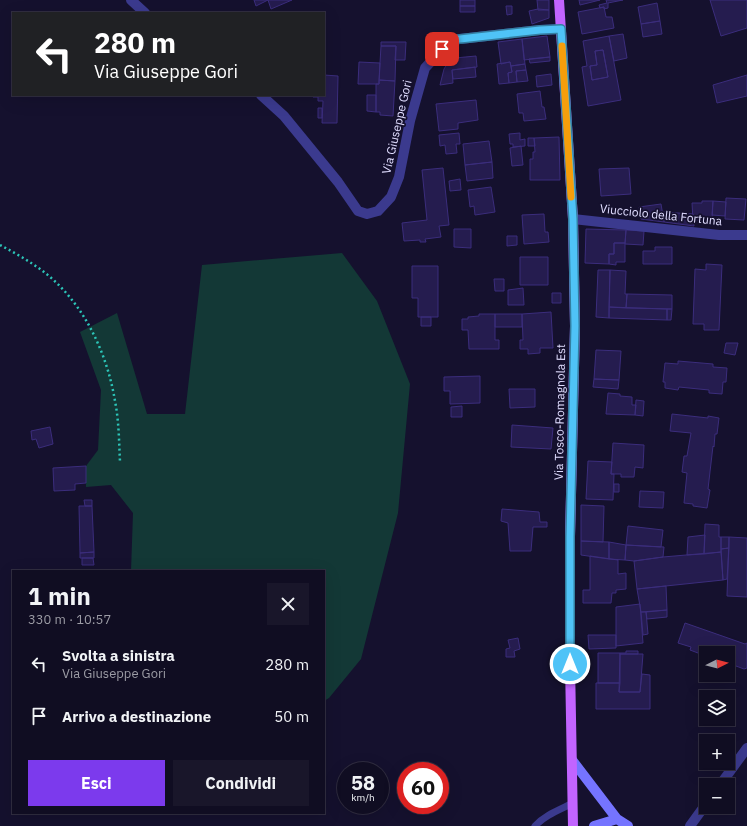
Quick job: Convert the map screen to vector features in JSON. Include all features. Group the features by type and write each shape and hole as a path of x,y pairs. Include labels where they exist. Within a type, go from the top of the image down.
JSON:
{"main road":[{"name":"Via Tosco-Romagnola Est","path":"559,0 573,219 575,326 570,537 570,664 573,826"},
{"path":"572,760 618,819 628,826"},
{"path":"594,826 618,819"}],"street":[{"path":"131,0 144,12"},
{"name":"Via Giuseppe Gori","path":"262,96 284,116 338,182 358,211 367,214 378,211 391,197 399,177 410,121 424,68 451,40 561,29"},
{"name":"Viucciolo della Fortuna","path":"573,219 719,235 747,235"},
{"path":"725,778 747,748"},
{"path":"690,826 699,814"}],"lane":[{"path":"535,826 540,820 573,803"}],"path":[{"path":"0,245 45,273 69,296 82,313 100,348 108,369 115,402 120,462"}],"green space":[{"path":"342,253 377,301 410,384 398,513 361,659 329,698 325,700 325,570 131,570 133,513 111,485 86,487 86,466 98,450 101,390 80,332 117,313 147,414 185,414 202,265"}],"building":[{"path":"254,0 268,0 256,6"},
{"path":"268,0 292,0 271,9"},
{"path":"460,0 475,0 475,6 460,6"},
{"path":"537,0 549,0 549,10 538,10"},
{"path":"579,0 600,0 580,5"},
{"path":"606,0 623,0 608,3 608,8 600,8 599,5 607,3"},
{"path":"710,0 747,0 747,28 721,36"},
{"path":"657,3 660,21 641,24 638,7"},
{"path":"460,6 475,6 475,12 460,12"},
{"path":"506,6 512,6 512,14 507,15"},
{"path":"604,7 606,17 612,17 614,28 582,34 578,12"},
{"path":"538,9 549,10 549,18 532,24 529,11"},
{"path":"660,21 662,34 643,37 641,24"},
{"path":"623,34 627,58 614,61 609,36"},
{"path":"547,36 550,57 524,60 522,39"},
{"path":"609,36 621,100 588,106 582,67 587,66 583,41","holes":["603,50 608,77 592,80 590,66 597,65 595,51"]},
{"path":"522,39 525,64 511,66 510,62 501,64 498,42"},
{"path":"381,42 406,42 405,60 395,60 396,46 381,46"},
{"path":"381,46 396,46 395,81 379,80"},
{"path":"603,50 608,77 592,80 590,66 597,65 595,51"},
{"path":"476,56 477,67 452,70 453,83 440,85 444,69 449,61 455,58"},
{"path":"550,57 550,61 530,63 529,59"},
{"path":"359,62 380,63 379,84 358,84"},
{"path":"510,62 512,72 508,73 509,83 499,84 497,64"},
{"path":"525,64 526,70 516,71 517,82 509,83 508,73 512,72 511,66"},
{"path":"475,67 476,77 453,79 452,70"},
{"path":"526,70 528,81 517,82 516,71"},
{"path":"551,74 552,85 537,87 536,76"},
{"path":"325,75 338,76 337,123 322,123 323,101 318,101 318,97 313,97 325,96"},
{"path":"747,75 747,96 717,103 713,85"},
{"path":"379,80 395,81 393,116 380,115 380,112 376,112 376,84 379,84"},
{"path":"540,91 542,107 544,107 546,119 524,121 523,113 519,113 517,94"},
{"path":"367,95 376,95 376,112 367,111"},
{"path":"476,100 478,120 458,123 458,129 439,131 436,104"},
{"path":"318,108 322,108 322,118 318,118"},
{"path":"459,133 460,144 456,144 457,153 446,154 445,145 440,146 439,135"},
{"path":"520,133 520,140 525,139 525,146 513,147 513,144 510,144 509,134"},
{"path":"559,137 560,180 530,180 530,159 533,159 533,152 535,152 534,138"},
{"path":"528,138 534,138 535,146 528,146"},
{"path":"489,141 492,162 465,165 463,144"},
{"path":"521,146 523,165 512,166 510,148"},
{"path":"492,162 493,178 467,181 465,165"},
{"path":"443,168 449,225 439,226 441,237 425,239 426,242 420,242 420,240 404,241 402,223 427,220 422,170"},
{"path":"629,168 631,194 601,196 599,169"},
{"path":"460,179 461,190 450,191 449,181"},
{"path":"491,187 495,212 475,215 474,206 470,207 468,190"},
{"path":"726,198 746,199 744,220 725,219"},
{"path":"702,201 713,201 712,221 693,220 692,203 702,203"},
{"path":"713,201 726,202 725,216 712,215"},
{"path":"661,204 664,222 641,219 639,207"},
{"path":"663,212 693,214 694,226 664,222"},
{"path":"544,214 545,232 548,232 549,242 524,244 522,215"},
{"path":"454,229 471,229 471,248 454,247"},
{"path":"586,229 626,230 625,243 614,243 614,254 609,254 609,264 585,263"},
{"path":"626,230 644,231 643,245 625,244"},
{"path":"507,236 517,236 517,245 507,246"},
{"path":"614,243 625,243 625,262 616,262 616,265 609,264 609,254 614,254"},
{"path":"655,247 672,247 672,264 643,264 643,251 655,251"},
{"path":"520,257 548,257 548,285 520,285"},
{"path":"706,264 722,265 719,330 704,330 704,324 693,324 695,269 706,270"},
{"path":"412,266 438,266 438,317 418,317 418,298 412,298"},
{"path":"598,270 610,270 609,318 596,317"},
{"path":"610,270 626,271 626,308 609,307"},
{"path":"494,279 504,279 504,291 495,291"},
{"path":"523,288 524,305 508,305 508,290"},
{"path":"552,293 561,293 561,303 552,303"},
{"path":"627,294 672,295 672,309 626,308"},
{"path":"609,307 667,309 667,320 609,318"},
{"path":"667,309 672,309 671,320 667,320"},
{"path":"551,312 553,348 540,348 540,353 528,354 528,349 520,349 520,340 523,340 522,314"},
{"path":"479,314 495,314 495,340 499,340 499,349 469,349 468,330 462,330 462,319 479,316"},
{"path":"495,314 522,314 522,327 495,327"},
{"path":"421,317 431,317 431,326 421,326"},
{"path":"726,343 738,343 735,355 724,353"},
{"path":"596,350 621,351 619,380 594,379"},
{"path":"678,361 713,364 713,367 727,368 726,382 723,382 722,394 709,393 709,390 679,387 678,390 665,388 665,382 663,382 665,363 678,364"},
{"path":"480,376 480,403 450,404 450,391 444,391 444,377"},
{"path":"594,379 619,380 618,389 593,387"},
{"path":"509,389 535,389 535,407 510,408"},
{"path":"608,393 632,397 632,405 636,405 635,415 606,414"},
{"path":"636,400 644,401 643,416 635,415"},
{"path":"462,406 462,417 451,417 451,407"},
{"path":"672,414 719,418 717,434 715,434 714,447 713,446 708,489 710,490 707,508 684,503 687,473 682,472 684,456 687,456 691,433 670,431"},
{"path":"512,425 553,428 551,449 511,447"},
{"path":"50,427 53,444 39,448 36,439 32,440 31,431"},
{"path":"613,443 644,445 643,468 635,467 634,477 621,477 621,474 611,474"},
{"path":"588,461 612,462 611,474 614,474 613,500 586,499"},
{"path":"86,466 86,483 75,484 75,490 54,491 53,468"},
{"path":"614,484 619,484 619,492 614,492"},
{"path":"640,491 664,492 663,508 639,507"},
{"path":"84,500 92,500 92,506 85,506"},
{"path":"581,505 604,506 603,542 581,541"},
{"path":"79,506 92,506 94,552 80,553"},
{"path":"502,509 539,512 540,522 547,522 547,527 533,527 531,551 510,551 508,523 501,521"},
{"path":"705,524 719,525 721,552 704,554"},
{"path":"628,526 663,530 661,547 626,545"},
{"path":"705,535 704,554 687,555 688,537"},
{"path":"721,537 729,537 729,548 721,549"},
{"path":"729,537 747,538 747,597 727,596"},
{"path":"581,541 609,542 609,559 581,555"},
{"path":"609,542 626,545 625,560 609,559"},
{"path":"626,545 664,547 663,557 634,561 625,560"},
{"path":"729,548 727,579 723,580 721,549"},
{"path":"94,552 94,558 80,558 80,553"},
{"path":"721,552 723,580 637,589 634,561"},
{"path":"590,556 618,560 618,574 626,573 626,589 616,590 616,593 612,593 611,603 583,603 583,590 590,590"},
{"path":"82,558 93,558 94,565 82,565"},
{"path":"666,586 667,610 641,612 637,589"},
{"path":"640,604 643,643 616,646 616,607"},
{"path":"667,610 667,617 647,619 646,612"},
{"path":"641,612 646,612 648,634 643,635"},
{"path":"685,623 745,644 747,643 747,668 744,669 735,666 735,646 699,646 699,653 690,650 691,647 678,643"},
{"path":"588,635 616,635 616,648 589,649"},
{"path":"518,638 520,649 514,651 515,657 506,657 506,649 510,648 508,640"},
{"path":"626,651 638,651 638,654 620,654 626,653"},
{"path":"598,653 620,653 620,683 598,683"},
{"path":"620,654 643,654 640,692 619,692"},
{"path":"642,674 650,675 650,709 596,709 596,683 620,683 619,692 640,692"}],"slow traffic":[{"path":"562,46 571,197"}],"route":[{"path":"442,49 451,40 561,29 573,219 575,326 574,420 570,537 570,664"}]}
